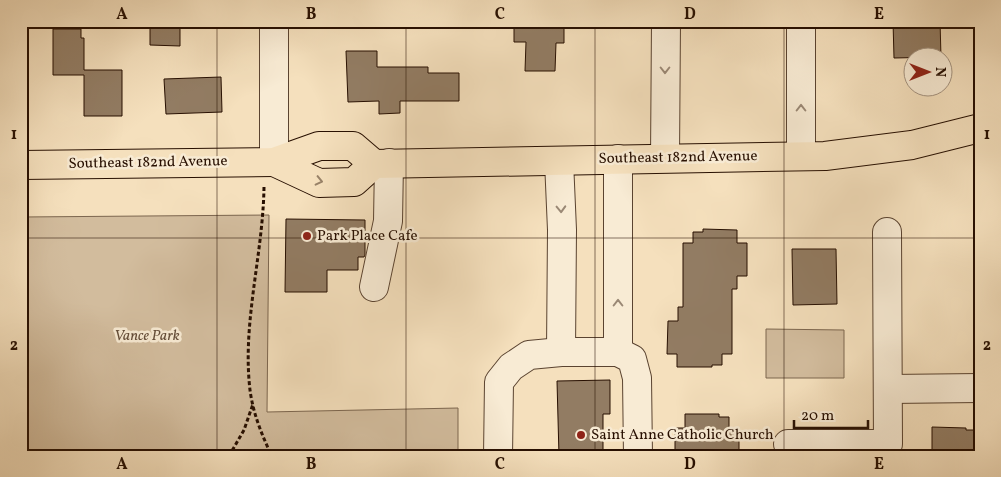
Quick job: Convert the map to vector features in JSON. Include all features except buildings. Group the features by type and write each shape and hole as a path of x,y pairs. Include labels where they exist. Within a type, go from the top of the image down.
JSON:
{"main road":[{"name":"Southeast 182nd Avenue","path":"21,165 269,162 319,146 353,146 382,163 801,156 870,151 912,145 980,128"},
{"name":"Southeast 182nd Avenue","path":"269,162 319,183 354,182 382,163"}],"street":[{"path":"269,162 274,21"},
{"path":"665,158 666,21"},
{"path":"801,21 801,156"},
{"path":"618,159 618,352"},
{"path":"560,161 562,230 561,352"},
{"path":"374,287 388,221 382,163"},
{"path":"788,444 888,444 887,232"},
{"path":"498,456 499,382 511,367 529,355 561,352 618,352 632,359 637,378 638,456"},
{"path":"889,389 980,388"}],"path":[{"path":"269,162 249,344 249,374 253,404 265,443 272,456"},
{"path":"229,456 244,430 253,404"}],"green space":[{"name":"Vance Park","path":"269,215 267,412 458,408 458,456 21,456 21,217"},
{"path":"766,329 844,330 844,378 766,378"}],"place":[{"name":"Park Place Cafe","path":"307,236"},
{"name":"Saint Anne Catholic Church","path":"581,435"}]}
